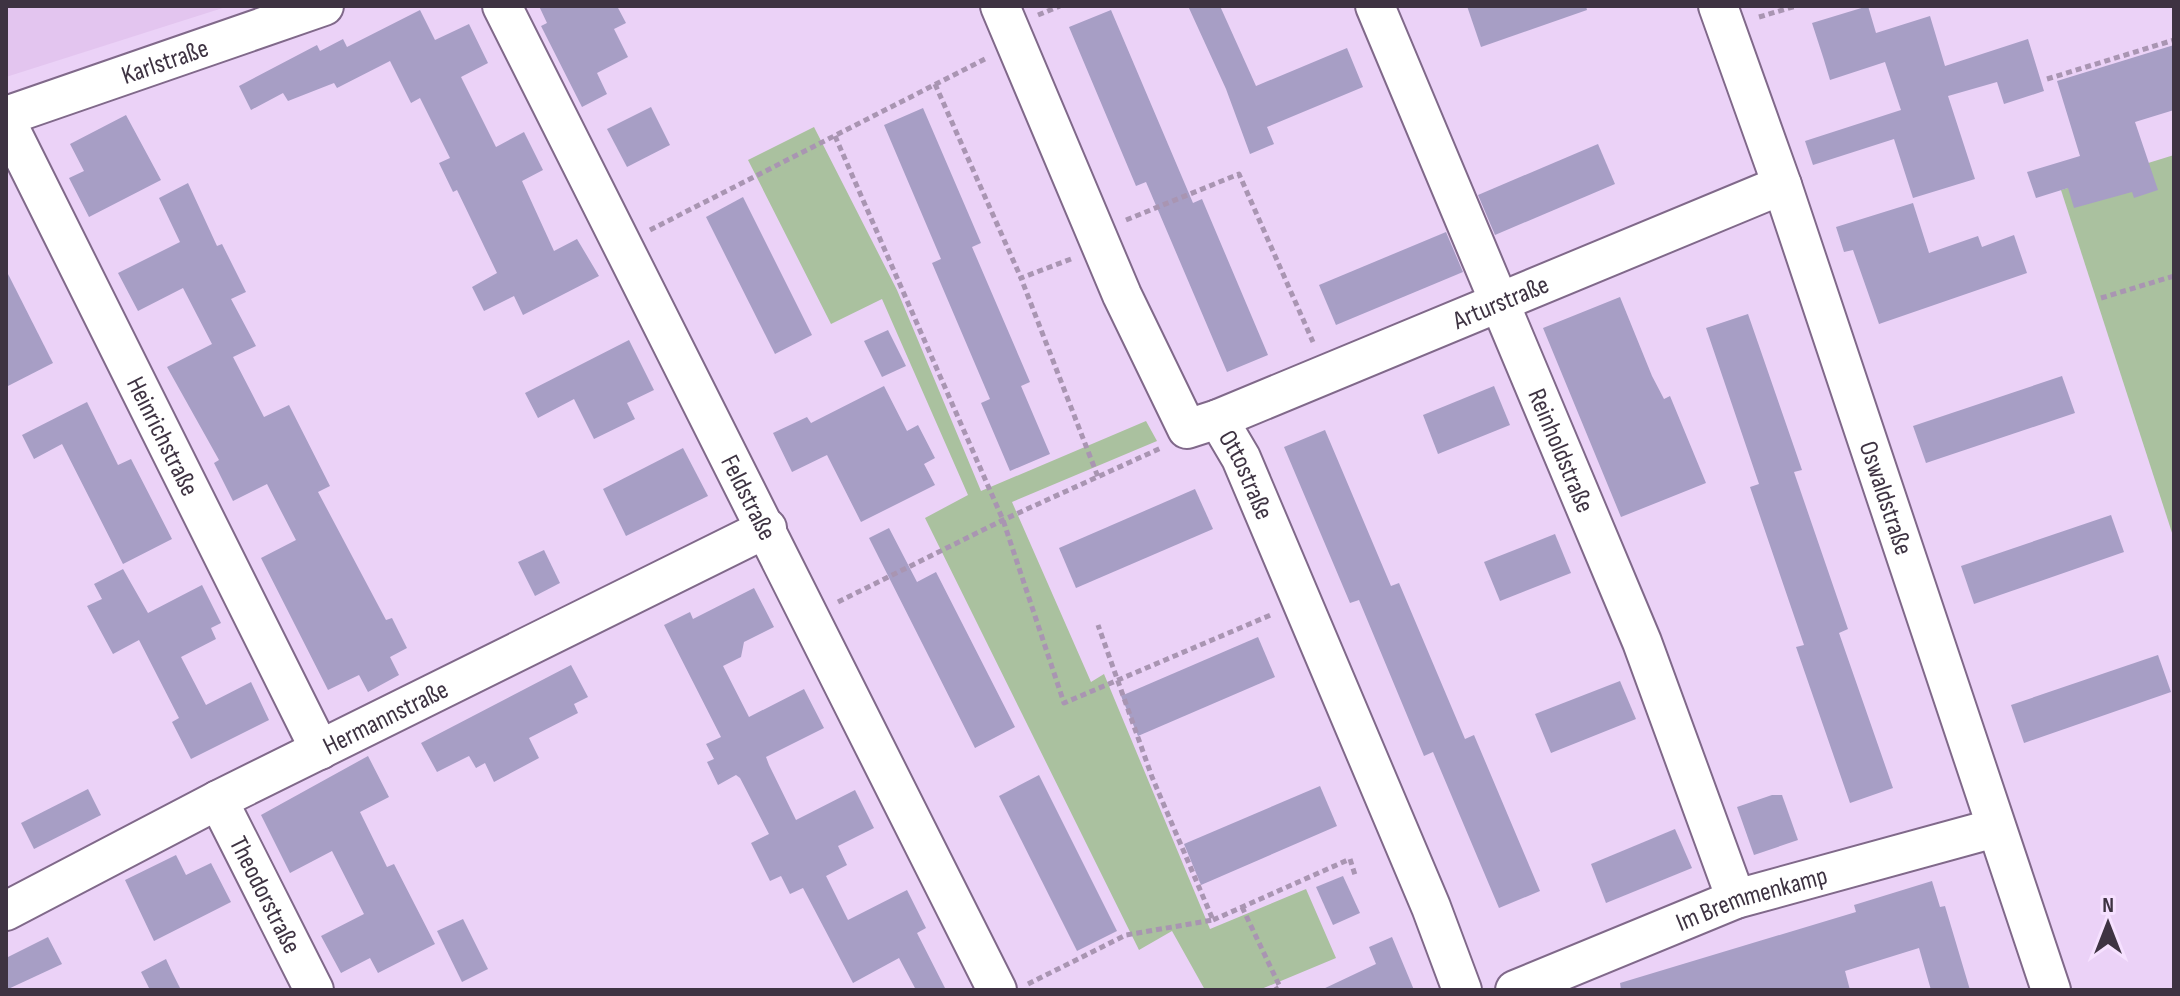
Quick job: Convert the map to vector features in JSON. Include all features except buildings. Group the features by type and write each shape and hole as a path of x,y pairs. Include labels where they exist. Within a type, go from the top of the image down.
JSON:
{"street":[{"name":"Karlstraße","path":"6,119 324,6"},
{"name":"Feldstraße","path":"502,6 997,990"},
{"name":"Ottostraße","path":"1000,6 1099,240 1203,424 1241,458 1431,907 1462,990"},
{"name":"Reinholdstraße","path":"1375,6 1642,642 1736,899"},
{"name":"Oswaldstraße","path":"1718,6 1782,185 2051,990"},
{"name":"Heinrichstraße","path":"6,119 320,750"},
{"name":"Arturstraße","path":"1203,424 1782,185"},
{"name":"Hermannstraße","path":"6,911 218,800 767,528"},
{"name":"Theodorstraße","path":"218,800 314,990"},
{"name":"Im Bremmenkamp","path":"1515,990 1736,899 1995,828"}],"path":[{"path":"2047,79 2174,40"},
{"path":"623,244 1016,43"},
{"path":"935,84 1021,278 1098,477"},
{"path":"835,136 1003,520 1064,703 1302,602"},
{"path":"1021,278 1239,174 1328,374"},
{"path":"2101,298 2174,276"},
{"path":"810,615 1003,520 1173,443 1203,424"},
{"path":"1098,625 1152,777 1213,920"},
{"path":"1016,990 1126,935 1213,920 1350,859 1355,875"},
{"path":"1242,907 1280,987 1275,990"}],"shaded area":[{"path":"6,6 229,6 6,77"}],"green space":[{"path":"814,127 897,290 981,491 1146,421 1157,441 1012,502 1091,682 1104,674 1210,929 1306,889 1336,958 1259,990 1205,990 1172,931 1139,950 925,518 968,495 882,299 831,324 748,160"},
{"path":"2174,155 2174,539 2061,190"}]}
